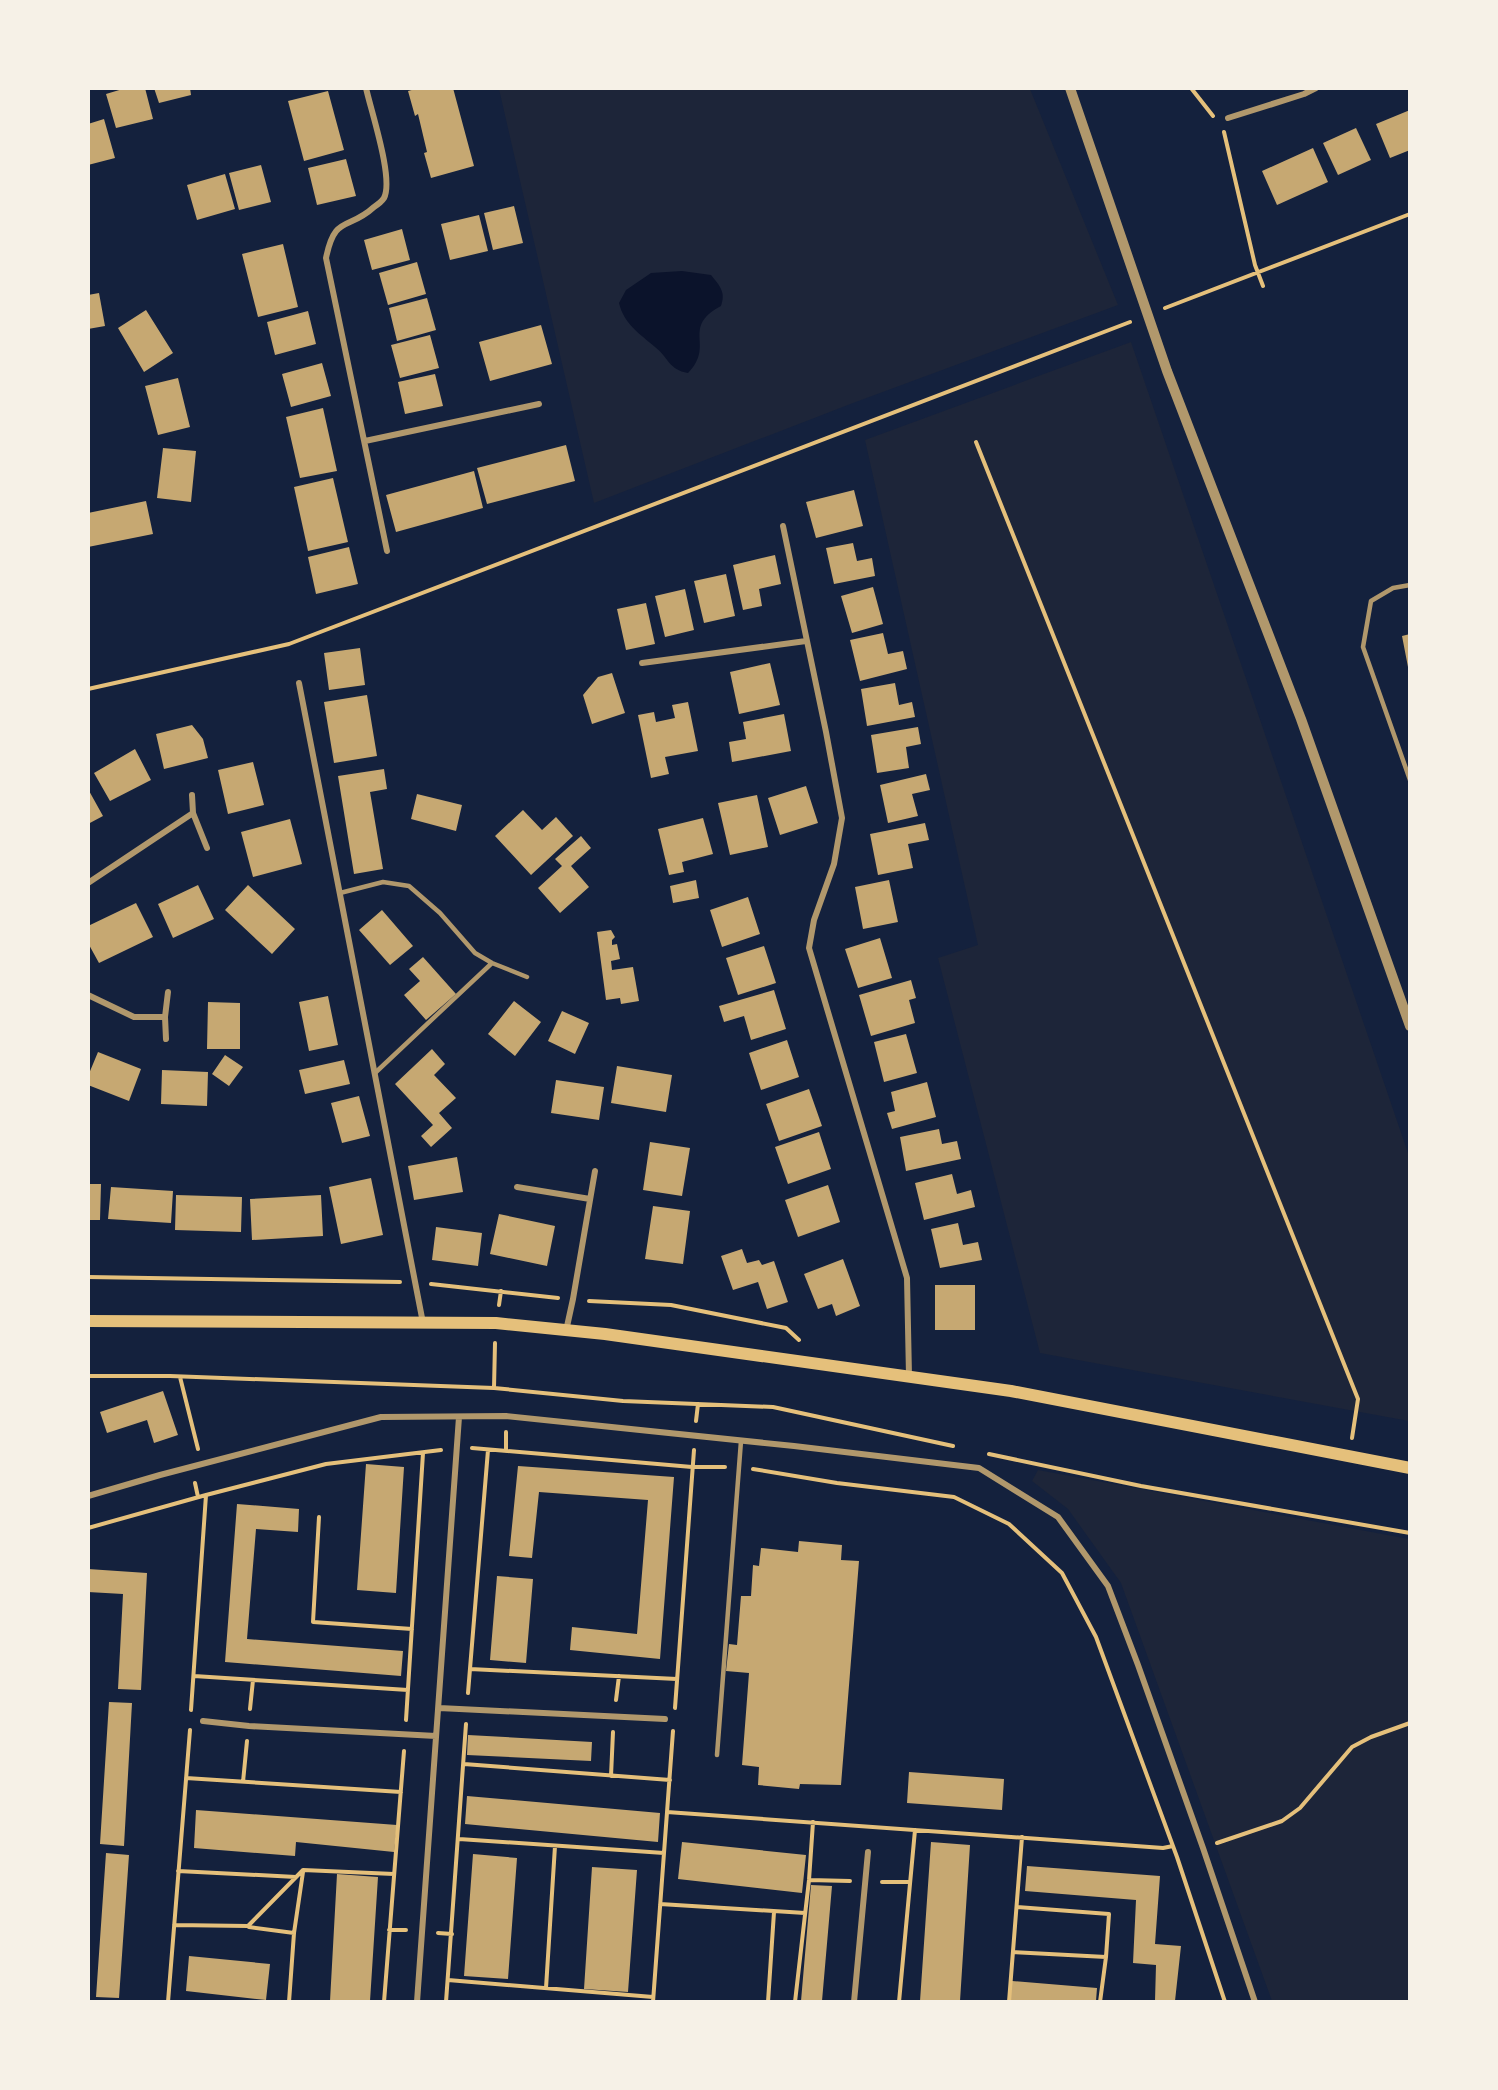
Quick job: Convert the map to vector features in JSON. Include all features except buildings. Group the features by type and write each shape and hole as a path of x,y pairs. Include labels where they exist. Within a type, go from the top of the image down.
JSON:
{"main road":[{"path":"88,1321 496,1323 605,1334 1011,1391 1410,1468"}],"street":[{"path":"366,88 388,175 384,198 366,214 340,226 330,238 326,258 387,551"},
{"path":"1070,88 1167,371 1301,719 1410,1026"},
{"path":"1228,118 1304,94 1316,88"},
{"path":"365,441 539,404"},
{"path":"783,526 842,818 834,864 814,920 809,948 907,1278 909,1376"},
{"path":"642,663 806,641"},
{"path":"299,683 424,1323"},
{"path":"192,795 194,813 207,848"},
{"path":"88,883 194,813"},
{"path":"166,1039 165,1017 168,992"},
{"path":"88,995 134,1017 165,1017"},
{"path":"566,1331 595,1171"},
{"path":"517,1187 590,1199"},
{"path":"88,1496 381,1417 506,1416 979,1468 1058,1517 1108,1586 1203,1848 1255,2001"},
{"path":"417,2001 459,1418"},
{"path":"439,1708 665,1719"},
{"path":"203,1721 249,1726 436,1736"},
{"path":"854,2001 868,1852"}],"lane":[{"path":"1410,585 1393,588 1371,601 1363,647 1410,780"},
{"path":"340,893 383,882 409,886 440,913 475,953 492,963 527,977"},
{"path":"375,1073 492,963"},
{"path":"717,1755 741,1441"}],"path":[{"path":"1191,88 1215,118"},
{"path":"1222,127 1255,265 1263,286"},
{"path":"1163,309 1410,214"},
{"path":"88,689 290,644 1141,318"},
{"path":"976,442 1358,1399 1350,1456"},
{"path":"88,1277 416,1282 573,1299 671,1305 786,1328 823,1364"},
{"path":"180,1377 202,1464"},
{"path":"675,1713 698,1404"},
{"path":"88,1528 326,1464 457,1447 692,1467 739,1467 837,1483 954,1497 1009,1524 1062,1573 1096,1637 1173,1846 1224,2001"},
{"path":"168,2001 206,1495"},
{"path":"319,1517 313,1622 412,1629"},
{"path":"470,1669 677,1679"},
{"path":"194,1676 408,1690"},
{"path":"1177,1858 1282,1821 1300,1808 1352,1748 1371,1737 1410,1723"},
{"path":"448,1980 653,1999 674,1724"},
{"path":"464,1764 670,1780"},
{"path":"186,1778 401,1792"},
{"path":"667,1812 1163,1848 1173,1846"},
{"path":"795,2001 813,1822"},
{"path":"899,2001 915,1830"},
{"path":"1009,2001 1022,1837"},
{"path":"459,1839 664,1853"},
{"path":"546,1988 555,1846"},
{"path":"303,1870 394,1874"},
{"path":"249,1926 303,1870"},
{"path":"289,2001 294,1933 303,1870"},
{"path":"178,1871 297,1877"},
{"path":"660,1904 805,1913"},
{"path":"1017,1907 1109,1914 1107,1957 1100,2001"},
{"path":"768,2001 774,1912"},
{"path":"174,1924 249,1926 294,1933"},
{"path":"1013,1952 1107,1957"}],"shaded area":[{"path":"499,89 1030,89 1118,305 853,403 594,503"},
{"path":"682,271 711,275 723,297 721,306 702,322 699,354 696,363 688,373 673,366 633,328 619,303 626,290 651,273"},
{"path":"1131,342 1409,1156 1409,1421 1040,1353 938,958 978,945 865,440"},
{"path":"1038,1470 1409,1539 1410,1710 1407,1711 1410,1717 1409,2001 1272,2001 1121,1583 1068,1509 1032,1481"}]}
